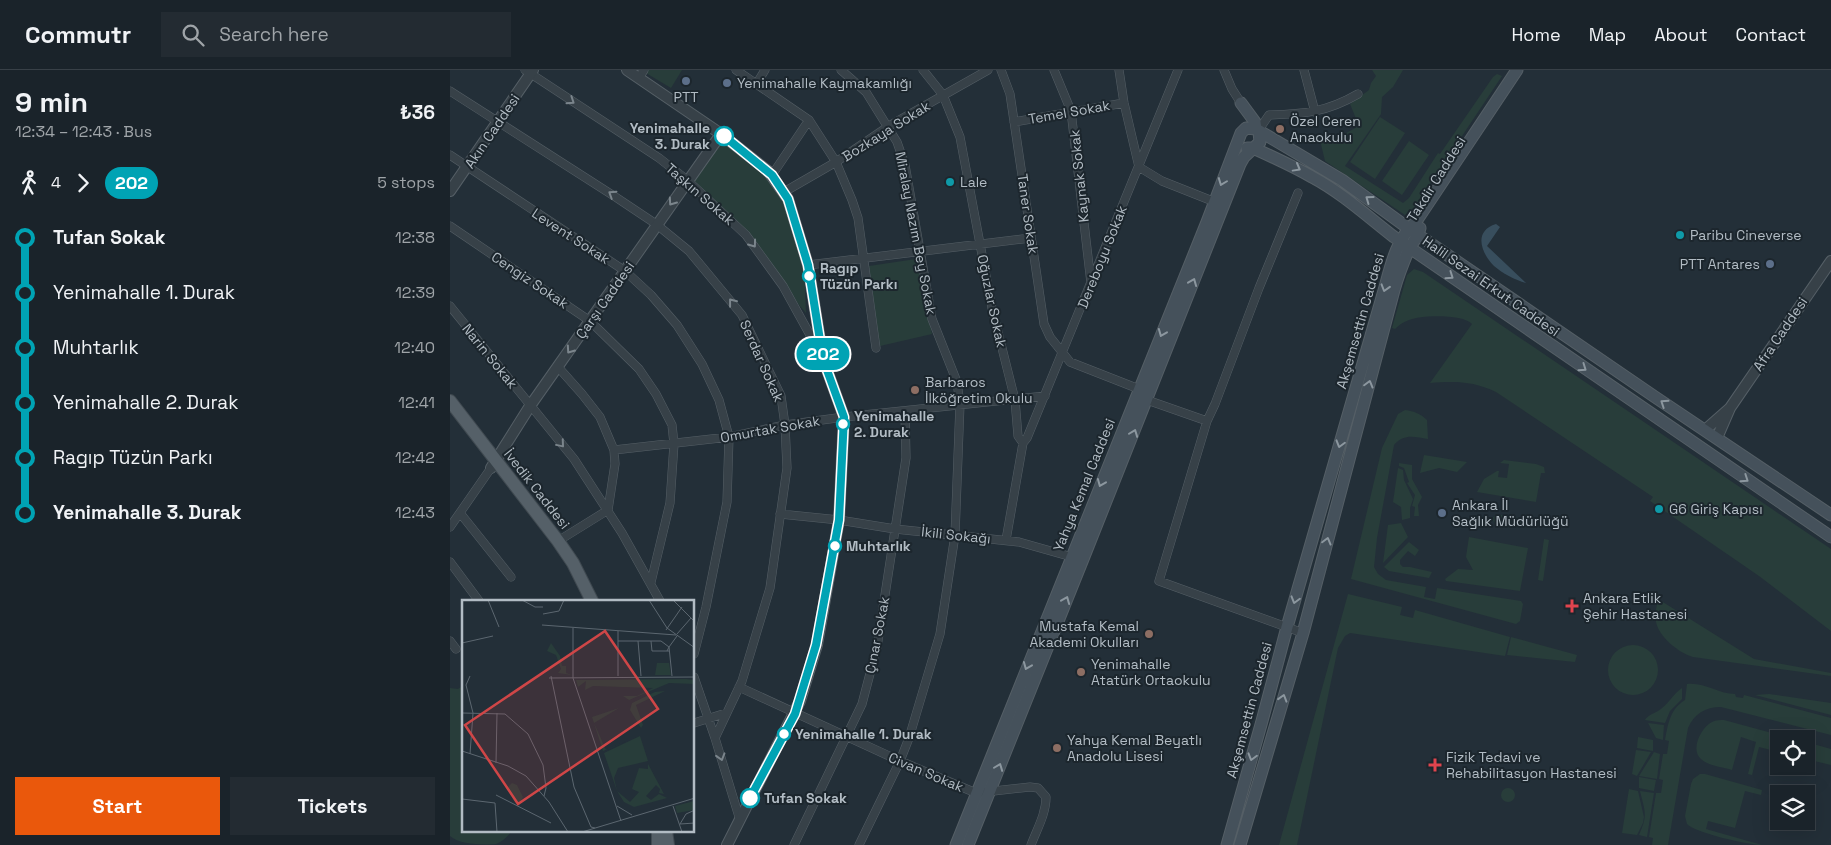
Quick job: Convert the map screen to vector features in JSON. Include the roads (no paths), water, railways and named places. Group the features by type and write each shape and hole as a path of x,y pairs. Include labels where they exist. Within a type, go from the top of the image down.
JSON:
{"main road":[{"name":"Takdir Caddesi","path":"1517,70 1415,223 1408,228 1418,235 1420,226 1527,70"},
{"path":"1241,104 1250,113 1258,130 1260,142 1253,148"},
{"name":"Yahya Kemal Caddesi","path":"956,845 1215,202 1240,134 1243,122 1241,104"},
{"path":"1240,134 1246,128 1258,130"},
{"name":"Halil Sezai Erkut Caddesi","path":"1258,130 1342,180 1408,228 1405,245"},
{"name":"Halil Sezai Erkut Caddesi","path":"1240,134 1243,146 1253,148 1290,164 1314,177 1405,245 1831,537"},
{"name":"Yahya Kemal Caddesi","path":"968,845 1240,164 1253,148"},
{"name":"Halil Sezai Erkut Caddesi","path":"1405,245 1418,235 1831,515"},
{"name":"Akşemsettin Caddesi","path":"1227,845 1384,287 1405,245"},
{"name":"Akşemsettin Caddesi","path":"1240,845 1303,633 1400,271 1405,245"},
{"name":"İvedik Caddesi","path":"450,402 561,559 582,600"},
{"name":"İvedik Caddesi","path":"450,416 494,464 558,541 573,563 592,600"},
{"path":"1694,444 1696,434 1705,430"},
{"path":"1705,452 1715,448 1717,438"},
{"path":"658,832 658,845"},
{"path":"666,832 668,845"}],"street":[{"path":"628,70 642,74 721,134 772,175 784,192 788,199 808,265 823,359 844,417 839,520 816,645 795,714 727,845"},
{"path":"736,70 809,120 836,162 858,218 876,348"},
{"path":"756,83 765,70"},
{"name":"Miralay Nazım Bey Sokak","path":"841,70 866,92 889,126 897,142 905,165 932,319 957,382 960,404 955,535 940,634 900,762 859,845"},
{"name":"Oğuzlar Sokak","path":"923,70 943,95 960,136 992,308 1015,400 1018,436 1023,443 1006,540"},
{"name":"Bozkaya Sokak","path":"784,192 836,162 889,126 988,70"},
{"name":"Taner Sokak","path":"1001,70 1010,94 1044,324 1050,337 1064,352 1070,362 1139,389"},
{"name":"Kaynak Sokak","path":"1054,70 1071,111 1091,285"},
{"path":"1119,70 1124,103 1139,167 1162,181 1215,202"},
{"name":"Dereboyu Sokak","path":"1023,443 1027,438 1064,352 1178,70"},
{"path":"1224,70 1241,104"},
{"path":"1304,70 1315,112"},
{"name":"Akın Caddesi","path":"450,191 498,122 530,71"},
{"name":"Taşkın Sokak","path":"530,71 659,158 687,180 746,235 783,286 823,359"},
{"name":"Serdar Sokak","path":"450,91 656,224 689,252 742,315 781,396 785,425 787,468 770,588 756,638 739,687 715,738"},
{"path":"1258,130 1269,115 1315,112 1340,104 1358,94"},
{"name":"Temel Sokak","path":"1014,122 1124,103"},
{"path":"772,175 809,120"},
{"name":"Çarşı Caddesi","path":"494,464 530,406 721,134"},
{"name":"Levent Sokak","path":"450,155 624,271 651,294 677,325 702,364 719,400 729,438 727,502 708,599 695,650"},
{"path":"1298,193 1258,288 1207,421 1159,581 1303,633"},
{"name":"Cengiz Sokak","path":"450,226 590,321 638,369 656,394 672,425 674,444 670,503 651,582"},
{"path":"808,265 920,253 1031,238"},
{"name":"Afra Caddesi","path":"1717,438 1730,408 1831,261"},
{"name":"Narin Sokak","path":"450,306 530,406"},
{"path":"558,367 600,417 614,450 615,464 608,510 558,541"},
{"path":"1139,389 1147,400 1207,421"},
{"name":"Omurtak Sokak","path":"614,450 729,438 785,425 844,417 1045,396"},
{"path":"530,406 574,460 608,510 651,582 660,600"},
{"name":"Afra Caddesi","path":"1705,430 1730,408"},
{"name":"Çınar Sokak","path":"794,845 862,704 877,647 906,458 905,411"},
{"path":"450,527 494,464"},
{"path":"460,513 511,578"},
{"name":"İkili Sokağı","path":"780,514 839,520 895,529 1006,540 1072,557"},
{"path":"450,562 478,600"},
{"path":"450,641 456,649"},
{"path":"695,680 740,820"},
{"name":"Civan Sokak","path":"739,687 900,762 976,793"},
{"path":"695,723 726,712"},
{"path":"976,793 1030,787 1038,788 1046,796 1044,814 1031,845"}],"water":[{"path":"1496,224 1500,227 1487,246 1526,283 1501,271 1489,261 1483,249 1482,237 1489,227"}],"place":[{"name":"PTT","path":"686,81"},
{"name":"Yenimahalle Kaymakamlığı","path":"727,83"},
{"name":"Özel Ceren Anaokulu","path":"1280,129"},
{"name":"Yenimahalle 3. Durak","path":"724,136"},
{"name":"Lale","path":"950,182"},
{"name":"Paribu Cineverse","path":"1680,235"},
{"name":"PTT Antares","path":"1770,264"},
{"name":"Ragıp Tüzün Parkı","path":"809,276"},
{"name":"Barbaros İlköğretim Okulu","path":"915,390"},
{"name":"Yenimahalle 2. Durak","path":"843,424"},
{"name":"G6 Giriş Kapısı","path":"1659,509"},
{"name":"Ankara İl Sağlık Müdürlüğü","path":"1442,513"},
{"name":"Muhtarlık","path":"835,546"},
{"name":"Ankara Etlik Şehir Hastanesi","path":"1572,606"},
{"name":"Mustafa Kemal Akademi Okulları","path":"1149,634"},
{"name":"Yenimahalle Atatürk Ortaokulu","path":"1081,672"},
{"name":"Yenimahalle 1. Durak","path":"784,734"},
{"name":"Yahya Kemal Beyatlı Anadolu Lisesi","path":"1057,748"},
{"name":"Fizik Tedavi ve Rehabilitasyon Hastanesi","path":"1435,765"},
{"name":"Tufan Sokak","path":"750,798"}]}
